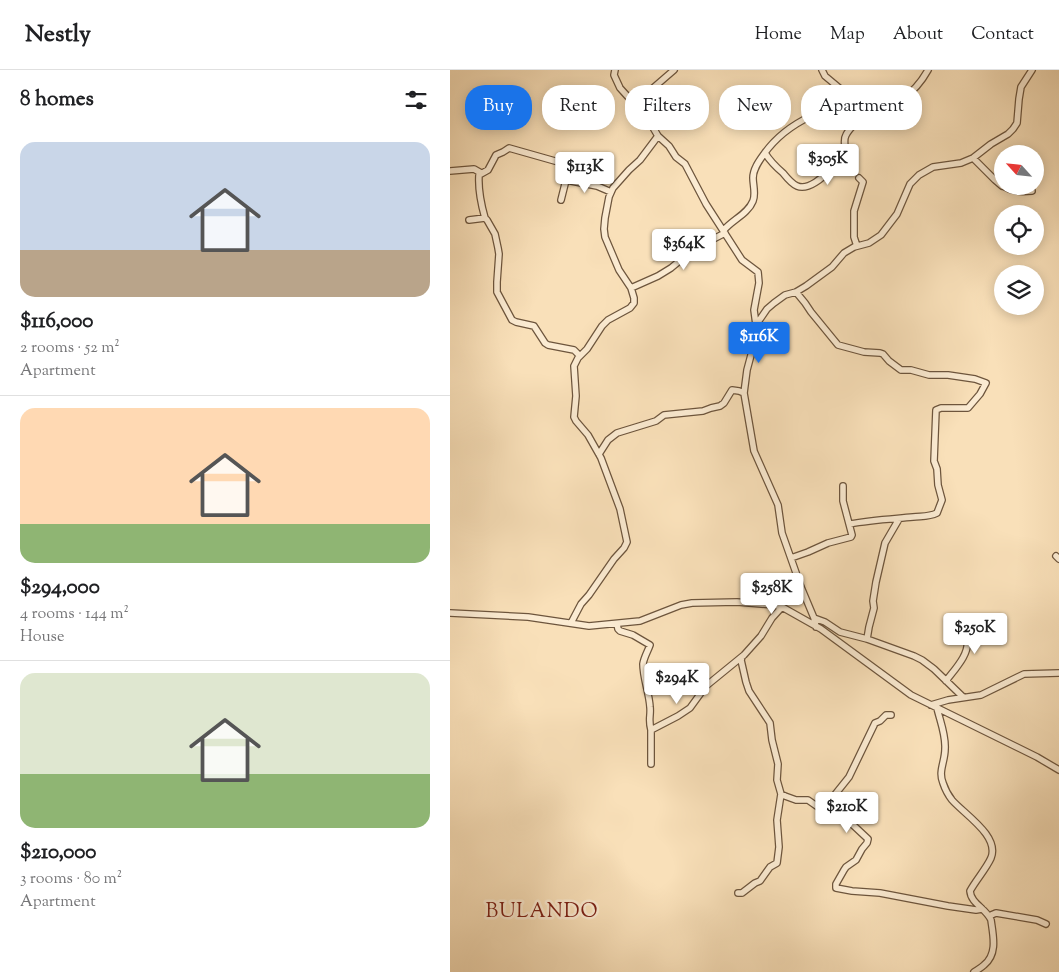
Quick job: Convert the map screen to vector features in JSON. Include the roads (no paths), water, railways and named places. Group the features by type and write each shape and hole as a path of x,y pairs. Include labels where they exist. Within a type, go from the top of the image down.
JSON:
{"street":[{"path":"615,70 614,75 620,88 625,93"},
{"path":"657,85 674,70"},
{"path":"822,70 824,76 835,85"},
{"path":"917,85 928,70"},
{"path":"756,324 767,309 785,295 796,292 806,286 854,247 881,236 897,214 910,184 919,175 934,167 961,163 973,158 1008,134 1017,123 1021,87 1032,70"},
{"path":"631,288 658,276 694,249 724,232 753,202 755,167 778,138 801,122"},
{"path":"654,130 676,157 685,164 694,184 742,260 758,272 759,283 755,301 755,340 747,370 744,393 754,451 778,505 782,533 816,626"},
{"path":"765,153 769,160 793,183 798,187 802,187 815,183 838,160 844,150 845,139 850,130"},
{"path":"571,623 581,604 627,542 620,509 599,454 574,416 576,396 574,366 602,326 608,320 632,306 634,298 631,288 619,270 606,237 604,229 605,218 611,192 622,176 640,160 658,136"},
{"path":"561,200 569,168 567,164 509,148 496,155 488,170 479,175 480,200 485,218 495,234 499,254 496,282 498,292 511,318 516,322 534,326 545,344 574,350 580,356"},
{"path":"973,158 994,179"},
{"path":"450,171 474,169 481,173"},
{"path":"857,246 854,237 854,211 863,182 858,178"},
{"path":"566,180 597,186 611,192"},
{"path":"468,220 485,218"},
{"path":"796,292 838,345 864,352 883,354 901,370 911,370 929,375 975,378 986,383 980,394 968,408 941,408 936,410 934,461 942,500 937,513 927,517 917,516 850,524"},
{"path":"599,454 608,440 617,433 656,421 664,414 703,411 720,406 732,390 744,393"},
{"path":"791,558 828,543 849,539 852,535 843,501 843,486"},
{"path":"867,639 874,608 876,582 886,543 899,519"},
{"path":"450,613 528,617 589,626 640,621 681,605 702,602 737,602 782,607 816,626 911,695 1037,757 1059,770"},
{"path":"650,730 690,708 706,686 742,657 761,636 772,618 782,607"},
{"path":"814,618 840,632 867,639 922,660 963,697"},
{"path":"617,624 620,631 633,635 650,645 644,658 643,666 650,705 648,722 651,764"},
{"path":"946,681 958,666 967,648 968,640 958,634"},
{"path":"738,893 742,893 755,882 760,881 770,867 777,863 779,847 777,820 781,794 777,780 778,764 770,723 749,691 742,657"},
{"path":"934,706 948,700 981,695 1024,674 1059,673"},
{"path":"934,706 943,731 945,749 941,768 942,781 946,791 953,801 980,827 992,846 993,851 991,858 970,891 972,898 991,920 994,949 993,955 984,966 974,972"},
{"path":"833,816 833,797 849,777 875,723 886,715 891,715"},
{"path":"781,794 796,800 808,800 828,814 853,825 866,837 868,841 856,860 844,870 836,884 835,887 837,889 880,893 948,906 982,910"},
{"path":"989,916 996,913 1037,920 1046,924"}],"district":[{"name":"BULANDO","path":"542,912"}]}
